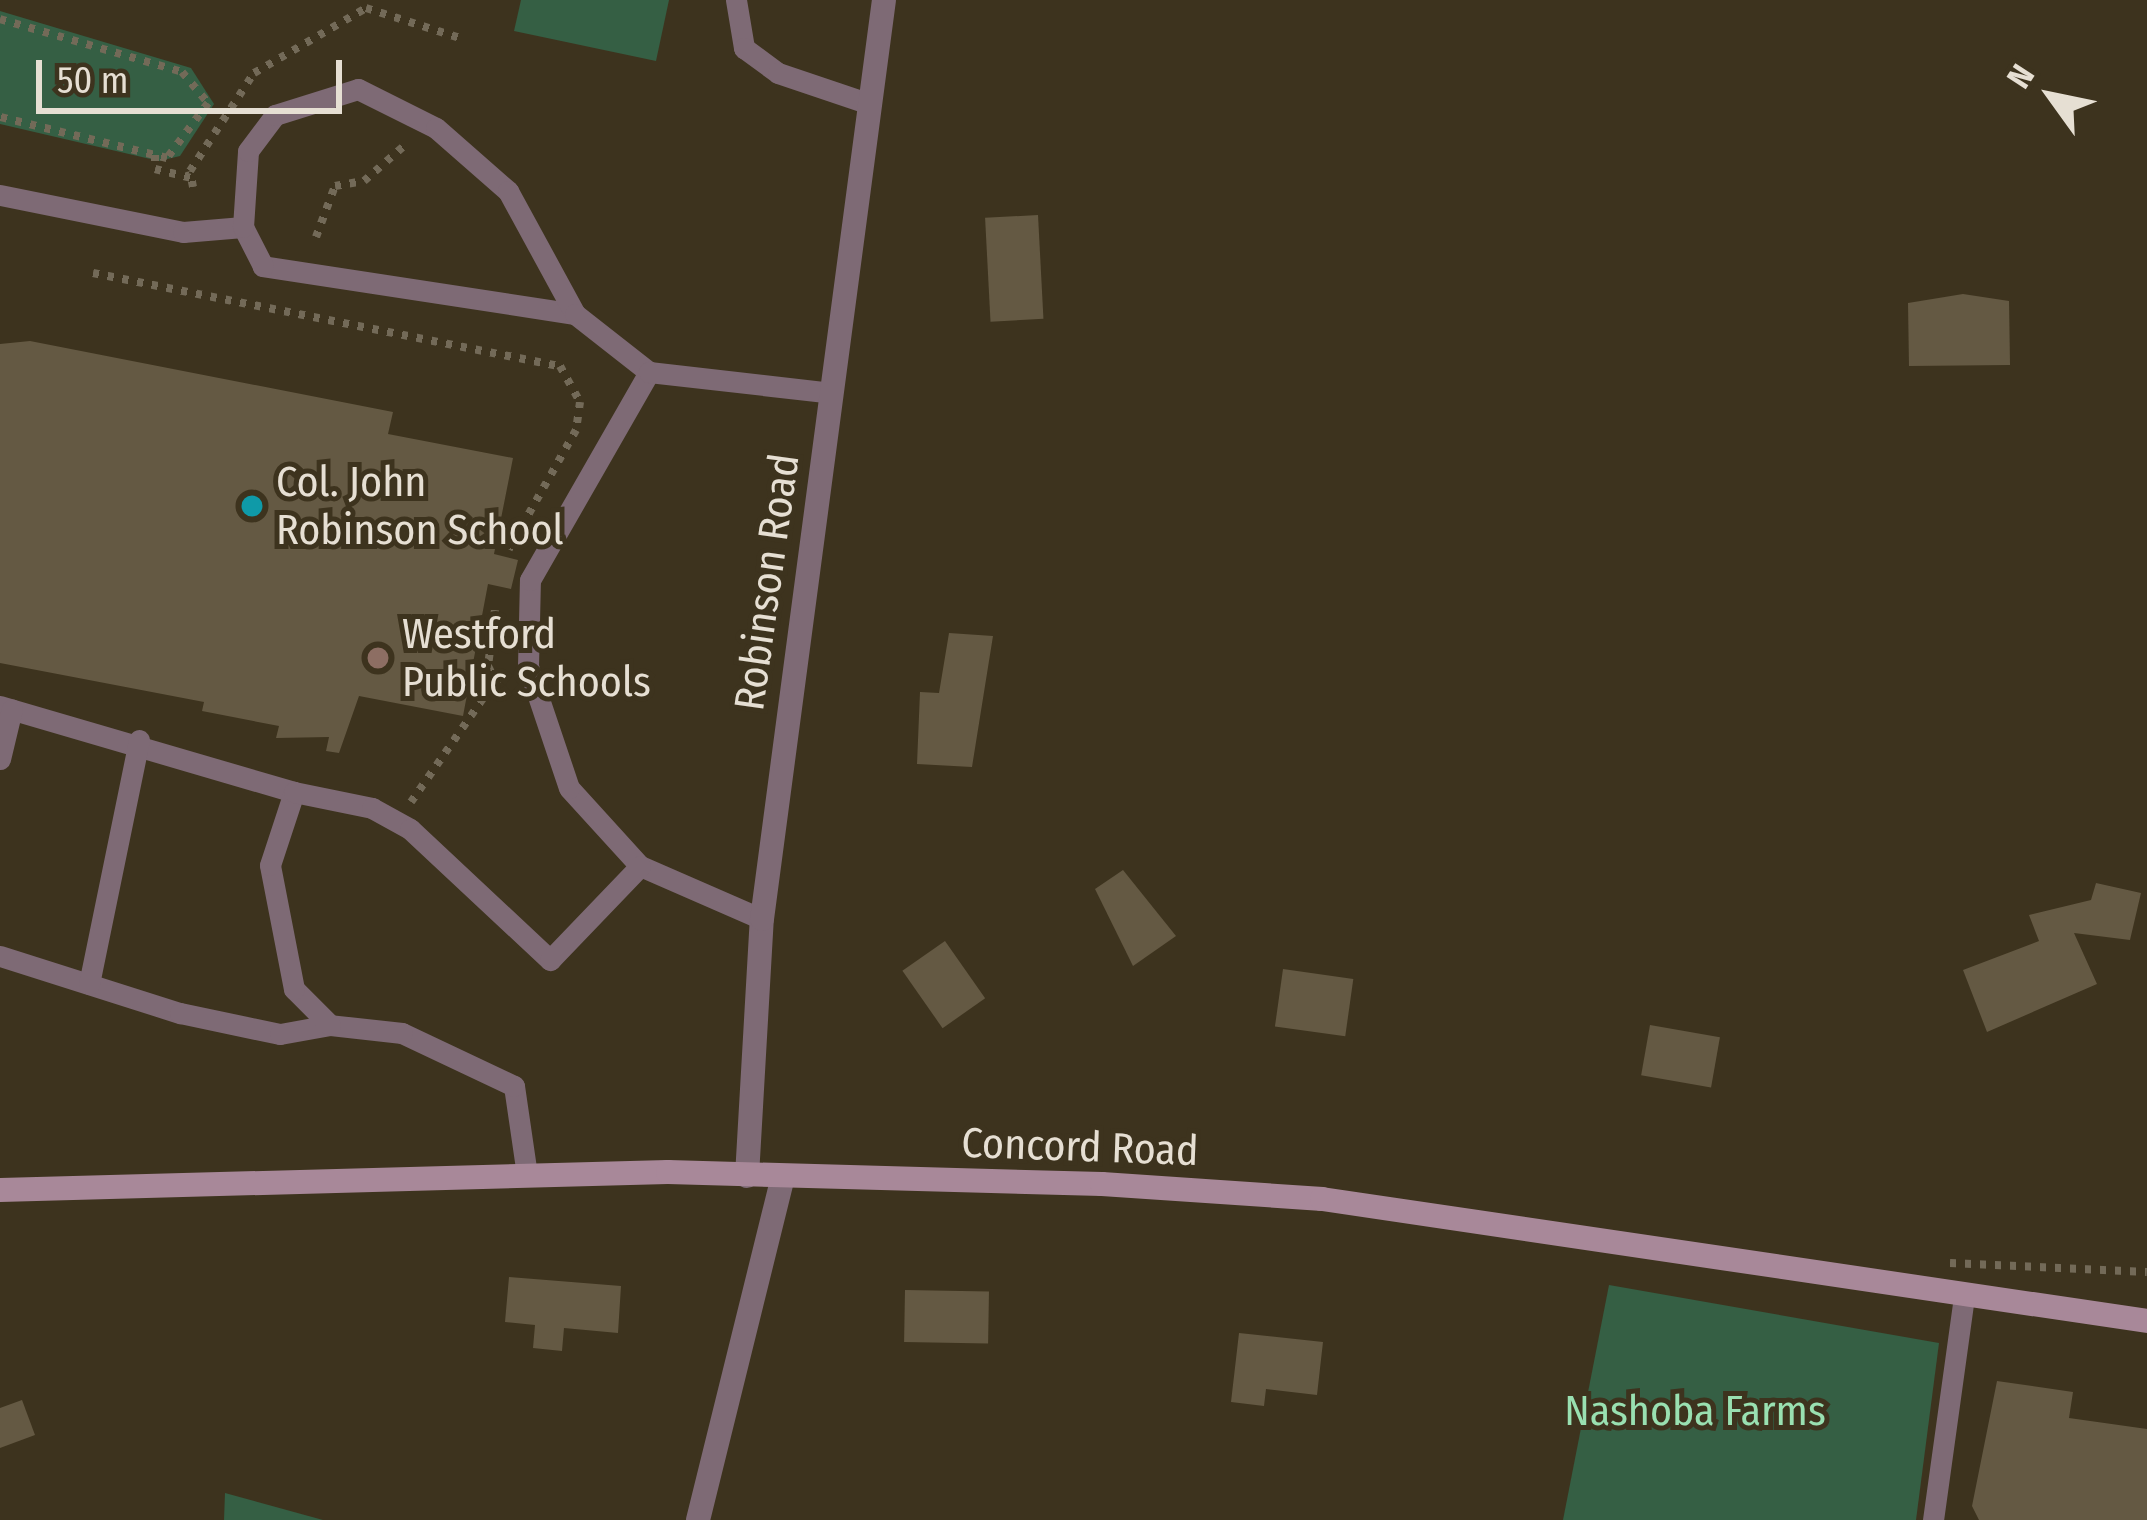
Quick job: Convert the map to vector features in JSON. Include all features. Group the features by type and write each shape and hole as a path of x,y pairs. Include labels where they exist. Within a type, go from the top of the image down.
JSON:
{"main road":[{"name":"Concord Road","path":"0,1190 527,1175 747,1176 1322,1199 2147,1321"}],"street":[{"name":"Robinson Road","path":"747,1176 762,919 884,0"},
{"path":"698,1520 783,1177"}],"lane":[{"path":"736,0 744,48 778,73 870,104"},
{"path":"575,314 263,266 243,227 248,152 275,115 358,89 436,128 508,191 575,314 649,372 832,393"},
{"path":"0,195 183,232 243,227"},
{"path":"649,372 530,580 528,667 569,788 640,866 762,919"},
{"path":"0,759 6,707 139,740 395,821 550,960 640,866"},
{"path":"89,984 139,740"},
{"path":"294,792 269,865 276,936 294,989 330,1025"},
{"path":"0,956 280,1034 330,1025 402,1033 514,1086 527,1175"},
{"path":"1934,1520 1964,1296"}],"path":[{"path":"155,154 154,169 192,183 254,73 366,8 460,38"},
{"path":"0,19 199,79 208,103 192,135 155,154 0,118"},
{"path":"316,237 334,186 364,181 407,141"},
{"path":"93,273 560,367 580,402 576,430 514,532 505,567"},
{"path":"500,585 496,681 507,706"},
{"path":"395,821 496,681"},
{"path":"1924,1290 1956,1256 2147,1272"}],"green space":[{"path":"521,0 669,0 656,61 514,31"},
{"path":"0,11 191,68 214,104 180,156 159,161 0,124"},
{"name":"Nashoba Farms","path":"1609,1285 1939,1343 1916,1520 1563,1520"},
{"path":"225,1493 323,1520 224,1520"}],"building":[{"path":"1038,215 1043,319 991,322 985,218"},
{"path":"1963,294 2009,301 2010,365 1909,366 1908,303"},
{"name":"Col. John Robinson School","path":"30,341 393,412 388,434 513,458 494,554 518,560 511,589 488,584 463,716 359,696 339,753 326,751 329,737 276,738 279,726 202,711 204,702 0,663 0,344"},
{"path":"949,633 993,636 972,767 917,764 920,692 939,693"},
{"path":"1123,870 1176,936 1133,966 1095,889"},
{"path":"2096,883 2141,893 2130,940 2074,933 2097,984 1987,1032 1963,970 2039,941 2029,915 2091,900"},
{"path":"945,941 985,998 943,1028 902,971"},
{"path":"1283,969 1353,979 1345,1036 1275,1026"},
{"path":"1650,1025 1720,1037 1711,1088 1641,1075"},
{"path":"509,1277 621,1286 618,1333 564,1328 562,1351 533,1348 535,1325 505,1322"},
{"path":"905,1290 989,1291 988,1343 904,1342"},
{"path":"1239,1333 1323,1342 1317,1395 1266,1389 1264,1406 1231,1402"},
{"path":"1997,1381 2073,1392 2069,1418 2147,1429 2147,1520 1979,1520 1972,1506"},
{"path":"22,1400 35,1435 0,1448 0,1408"}],"place":[{"name":"Col. John Robinson School","path":"252,506"},
{"name":"Westford Public Schools","path":"378,658"}]}
